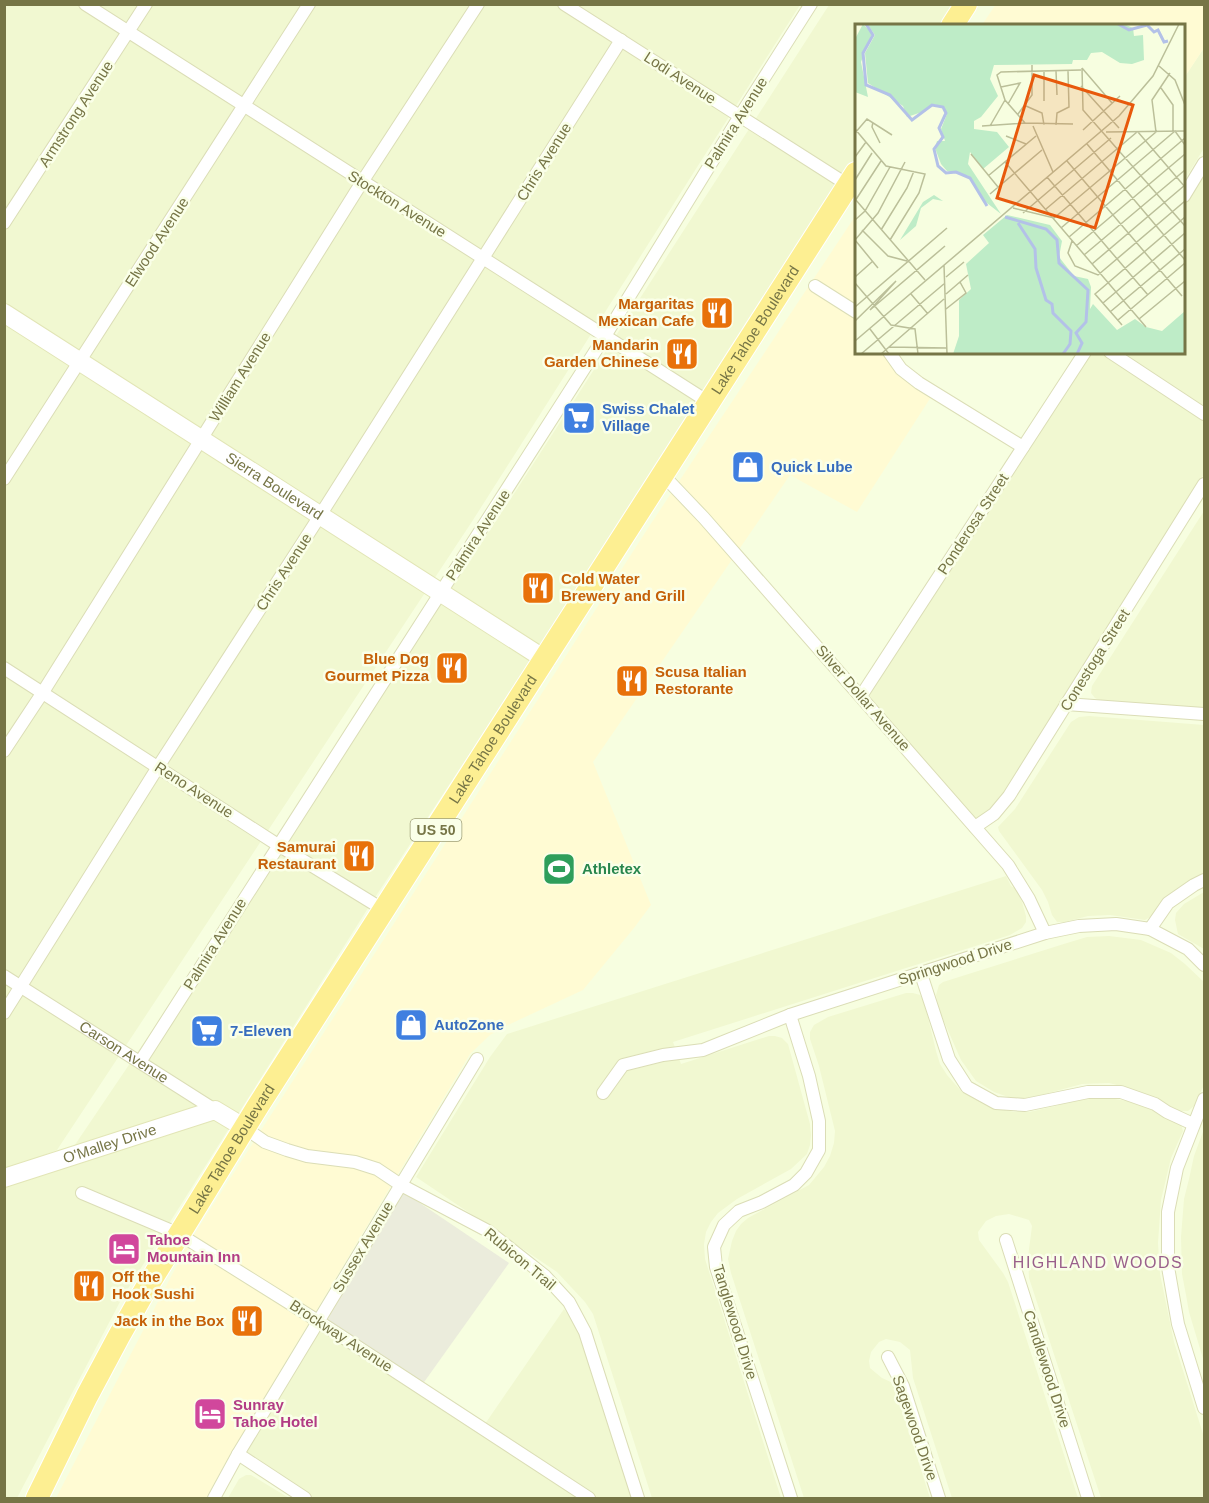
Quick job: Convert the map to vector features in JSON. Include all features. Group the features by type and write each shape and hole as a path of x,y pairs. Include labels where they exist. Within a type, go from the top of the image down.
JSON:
{"highway":[{"path":"953,24 966,4"},
{"name":"Lake Tahoe Boulevard","path":"36,1498 118,1336 179,1234 663,475 854,183"}],"street":[{"name":"Stockton Avenue","path":"85,4 710,402"},
{"name":"Armstrong Avenue","path":"4,223 146,4"},
{"name":"Elwood Avenue","path":"4,479 309,4"},
{"name":"William Avenue","path":"4,751 362,182 478,4"},
{"name":"Lodi Avenue","path":"564,4 740,116 854,183"},
{"name":"Palmira Avenue","path":"140,1062 605,336 811,4"},
{"name":"Chris Avenue","path":"4,1013 621,40"},
{"path":"1185,194 1204,163"},
{"path":"815,285 855,311"},
{"name":"Sierra Boulevard","path":"4,313 546,660"},
{"path":"890,354 901,369 919,382 1023,447"},
{"name":"Ponderosa Street","path":"861,696 1083,354"},
{"path":"1113,354 1204,414"},
{"name":"Silver Dollar Avenue","path":"663,475 704,518 1008,865 1029,899 1045,933"},
{"name":"Conestoga Street","path":"975,826 994,813 1009,796 1204,484"},
{"name":"Reno Avenue","path":"4,668 278,845 384,910"},
{"path":"1066,704 1204,714"},
{"path":"1150,929 1168,903 1204,880"},
{"name":"Springwood Drive","path":"603,1093 623,1065 663,1055 703,1050 790,1015 1045,933 1116,924 1150,929 1188,949 1204,965"},
{"path":"921,974 949,1059 967,1087 996,1103 1025,1106 1088,1092 1122,1092 1155,1104 1193,1124"},
{"name":"Carson Avenue","path":"4,975 245,1128"},
{"name":"Tanglewood Drive","path":"790,1015 809,1076 819,1121 819,1150 806,1173 794,1185 739,1211 724,1225 714,1247 716,1267 791,1498"},
{"name":"Sussex Avenue","path":"214,1498 238,1454 477,1059"},
{"path":"1204,1099 1177,1168 1168,1212 1168,1267 1178,1324 1204,1408"},
{"name":"O'Malley Drive","path":"4,1178 215,1110"},
{"name":"Rubicon Trail","path":"245,1128 265,1142 287,1150 307,1156 355,1162 377,1169 401,1185 488,1231 545,1276 569,1302 585,1332 638,1498"},
{"name":"Brockway Avenue","path":"82,1193 179,1234 318,1321 589,1498"},
{"name":"Candlewood Drive","path":"1006,1240 1088,1498"},
{"name":"Sagewood Drive","path":"888,1357 903,1386 939,1498"},
{"path":"238,1454 305,1498"}],"shaded area":[{"path":"996,4 1204,5 1204,48 1185,76 1185,24 983,24"},
{"path":"5,5 800,5 473,520 57,1150 5,1170"},
{"path":"829,5 961,5 950,24 855,24 855,169 370,905 122,1298 17,1498 5,1498 5,1188 60,1167 510,500"},
{"path":"1204,48 1204,148 1185,179 1185,76"},
{"path":"1204,170 1204,408 1119,354 1185,354 1185,202"},
{"path":"855,217 855,354 886,354 897,374 931,397 857,512 790,475 593,762 651,905 583,990 490,1035 470,1054 206,1498 56,1498 188,1244 650,525"},
{"path":"1090,354 1103,354 1204,420 1204,474 1004,792 991,809 976,820 866,695"},
{"path":"1204,511 1204,708 1101,701 1095,698 1091,693 1092,686"},
{"path":"1079,717 1204,725 1204,877 1162,905 1145,920 1110,915 1088,916 1057,922 1042,890 999,831 998,827 1015,809 1071,722"},
{"path":"1006,876 1011,886 1016,889 1026,916 1026,922 1022,928 1010,935 673,1042 681,1064 769,1036 782,1038 788,1044 811,1135 807,1154 791,1169 737,1199 718,1213 706,1232 704,1244 705,1259 781,1498 652,1498 593,1314 585,1302 557,1272 416,1177 490,1057 507,1034"},
{"path":"1204,892 1204,949 1178,934 1175,920 1176,913 1184,904"},
{"path":"1109,936 1141,940 1171,953 1204,982 1204,1085 1194,1106 1188,1111 1176,1111 1121,1086 1109,1083 1082,1084 1026,1098 1011,1098 994,1092 976,1081 961,1060 939,1010 936,995 939,985 1087,937"},
{"path":"906,993 920,995 923,1000 940,1064 947,1075 962,1092 985,1104 1014,1112 1029,1112 1097,1096 1133,1102 1181,1124 1183,1131 1171,1158 1161,1200 1158,1243 1160,1274 1174,1342 1204,1437 1204,1498 1101,1498 1029,1278 1028,1257 1032,1226 1029,1220 1009,1214 996,1216 986,1221 978,1232 979,1240 1008,1282 1078,1498 952,1498 913,1378 910,1350 900,1342 886,1339 879,1342 871,1352 870,1368 882,1378 893,1383 930,1498 804,1498 728,1259 732,1241 741,1224 809,1185 830,1156 835,1131 810,1039 810,1032 814,1025 828,1017"},
{"path":"1204,1129 1204,1362 1189,1312 1182,1274 1181,1237 1184,1199 1194,1156"},
{"path":"402,1191 509,1263 422,1385 323,1320"},
{"path":"564,1309 580,1332 634,1498 596,1498 485,1424"},
{"path":"320,1327 579,1498 314,1498 244,1453"},
{"path":"251,1475 289,1498 228,1498 239,1479"}],"place":[{"name":"Margaritas Mexican Cafe","path":"717,313"},
{"name":"Mandarin Garden Chinese","path":"682,354"},
{"name":"Swiss Chalet Village","path":"579,418"},
{"name":"Quick Lube","path":"748,467"},
{"name":"Cold Water Brewery and Grill","path":"538,588"},
{"name":"Blue Dog Gourmet Pizza","path":"452,668"},
{"name":"Scusa Italian Restorante","path":"632,681"},
{"name":"Samurai Restaurant","path":"359,856"},
{"name":"Athletex","path":"559,869"},
{"name":"AutoZone","path":"411,1025"},
{"name":"7-Eleven","path":"207,1031"},
{"name":"Tahoe Mountain Inn","path":"124,1249"},
{"name":"Off the Hook Sushi","path":"89,1286"},
{"name":"Jack in the Box","path":"247,1321"},
{"name":"Sunray Tahoe Hotel","path":"210,1414"}],"district":[{"name":"HIGHLAND WOODS","path":"1098,1262"}]}
